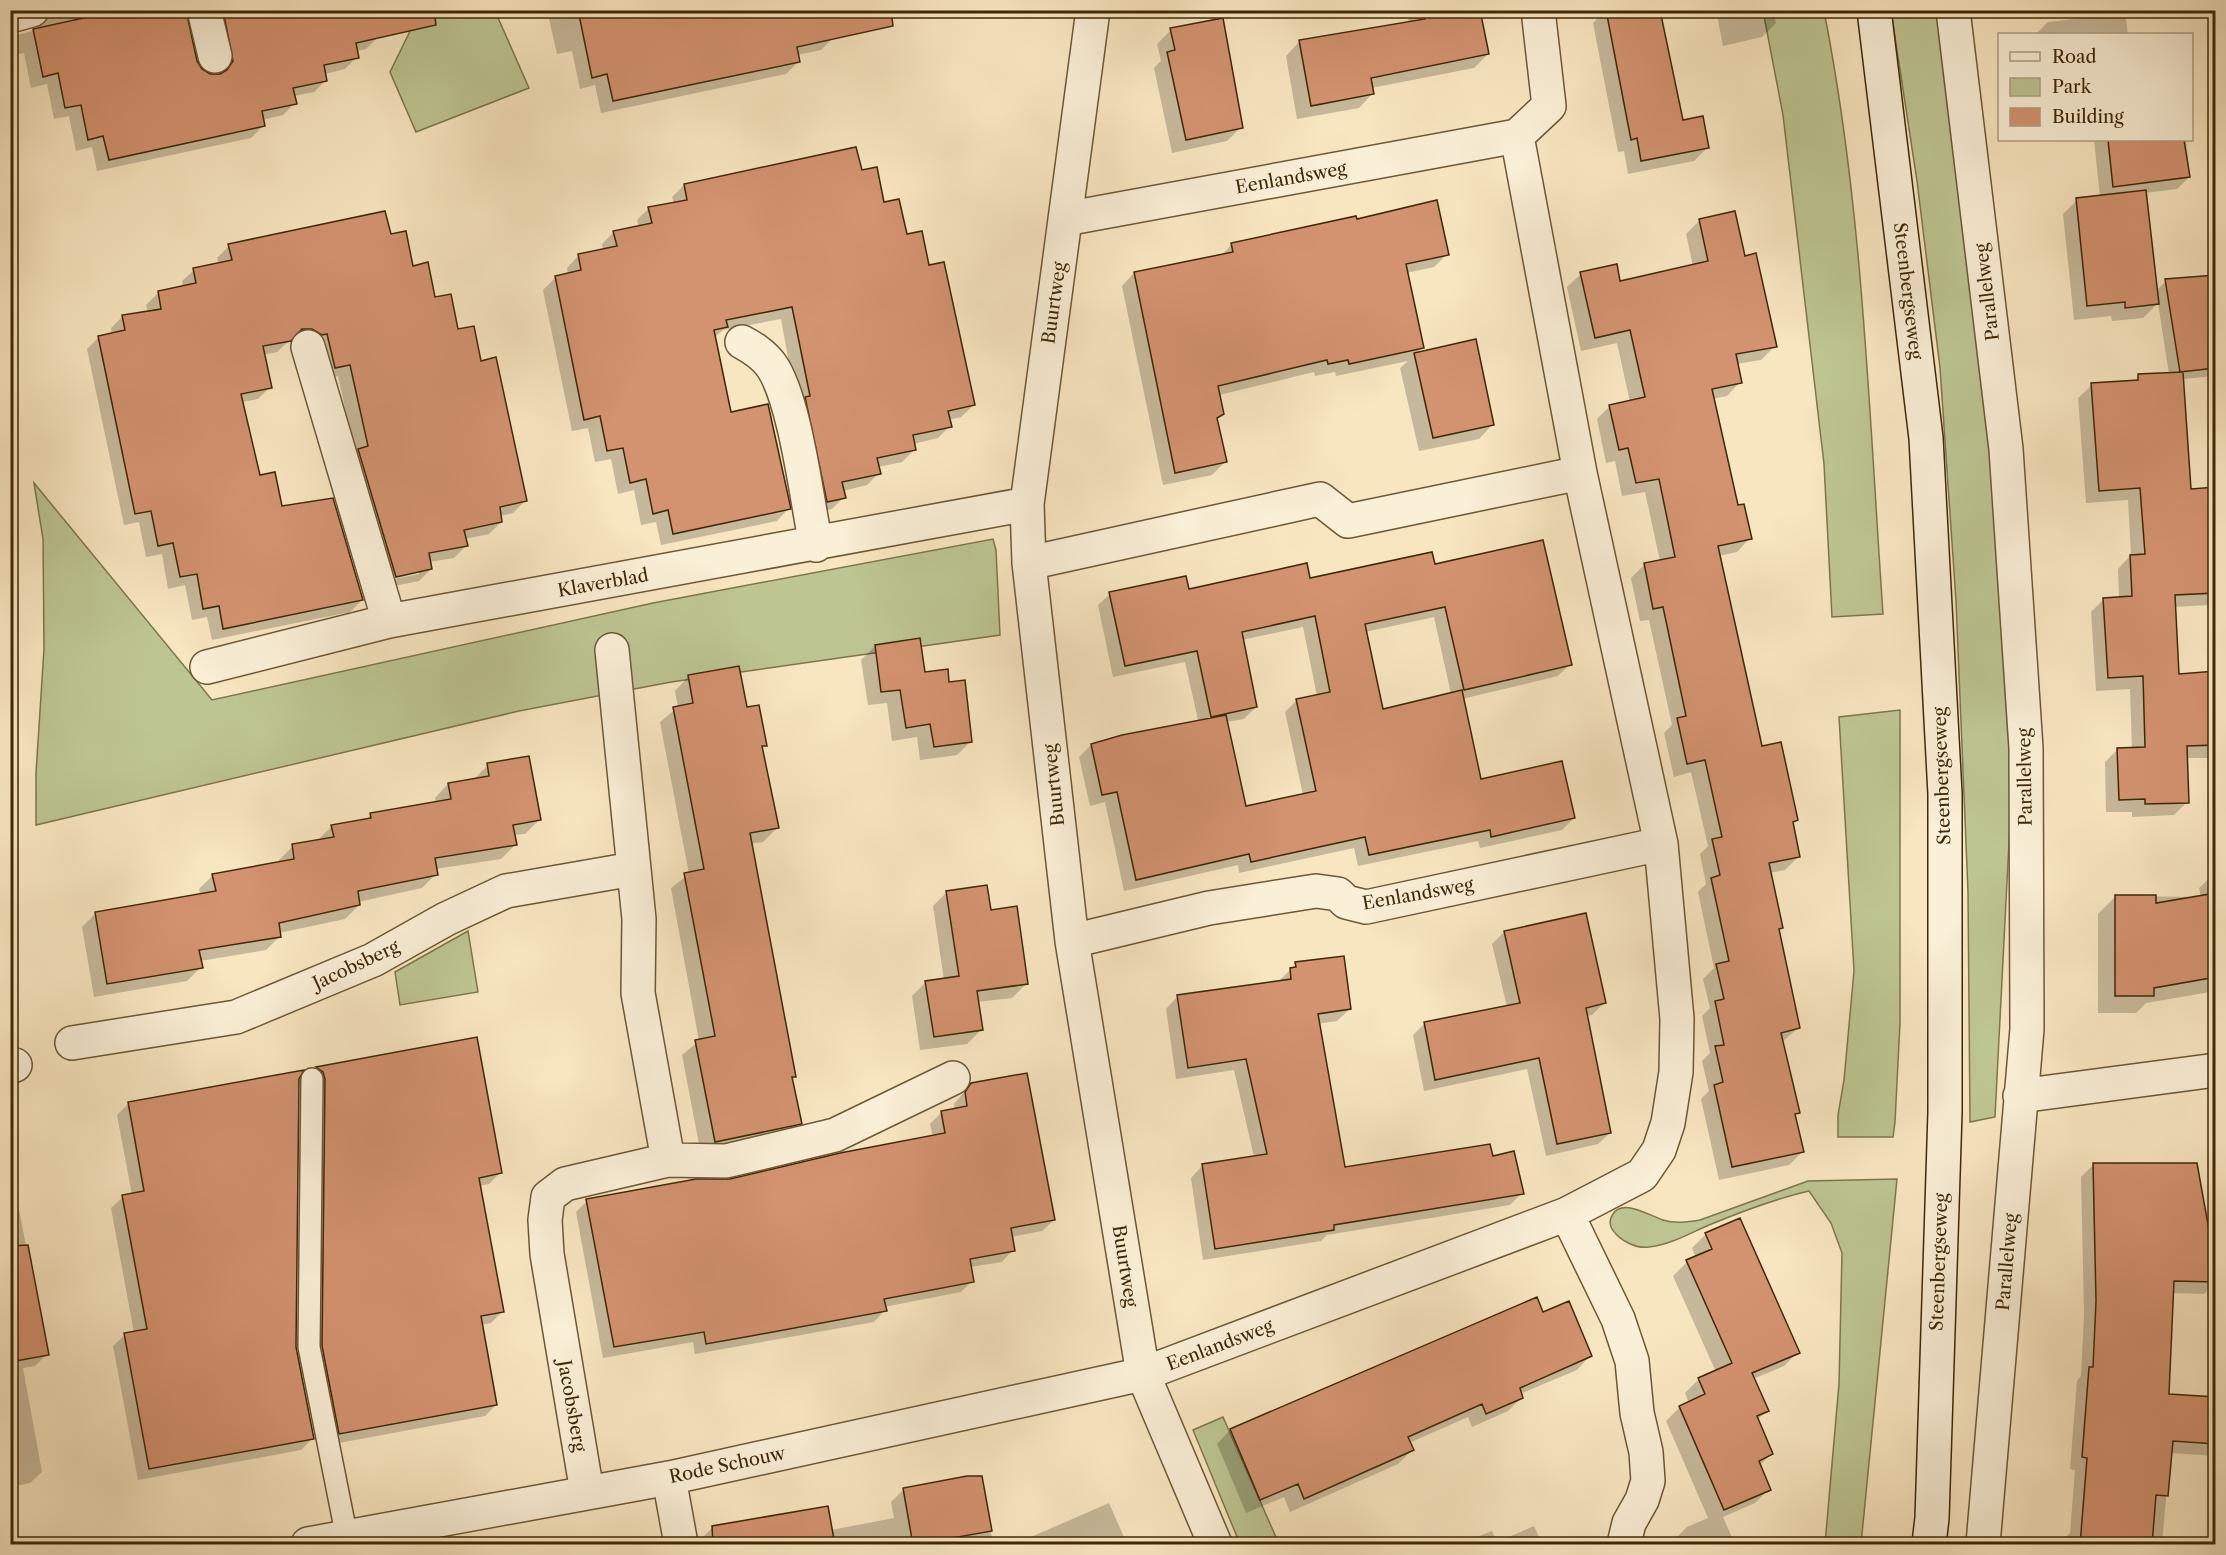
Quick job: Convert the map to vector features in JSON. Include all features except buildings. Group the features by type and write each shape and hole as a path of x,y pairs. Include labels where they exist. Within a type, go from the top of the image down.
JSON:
{"street":[{"path":"10,16 32,10"},
{"path":"204,10 215,56"},
{"name":"Buurtweg","path":"1092,10 1027,504 1029,562 1072,941 1143,1374 1215,1545"},
{"path":"1517,136 1549,106 1538,10"},
{"name":"Steenbergseweg","path":"1874,10 1926,438 1945,794 1945,1112 1932,1518 1929,1545"},
{"name":"Parallelweg","path":"1953,10 2006,449 2026,748 2027,1029 1983,1545"},
{"name":"Eenlandsweg","path":"1065,219 1517,136 1580,473 1661,844 1677,1018 1676,1071 1668,1123 1659,1150 1642,1175 1566,1214 1143,1374"},
{"path":"742,342 759,352 771,365 784,389 816,545"},
{"path":"308,347 389,621"},
{"path":"1029,562 1320,499 1348,521 1580,473"},
{"name":"Klaverblad","path":"207,667 389,621 816,545 1027,504"},
{"path":"612,650 639,919 638,993 668,1160"},
{"name":"Eenlandsweg","path":"1072,941 1209,908 1316,891 1338,894 1346,902 1365,907 1661,844"},
{"name":"Jacobsberg","path":"72,1042 236,1017 373,960 446,919 507,891 633,869"},
{"path":"2020,1096 2216,1070"},
{"name":"Jacobsberg","path":"587,1492 547,1254 545,1220 548,1197 565,1184 668,1160 726,1161 835,1135 884,1113 953,1077"},
{"path":"1566,1214 1618,1319 1632,1361 1637,1413 1646,1452 1648,1481 1642,1500 1629,1523 1624,1545"},
{"name":"Rode Schouw","path":"308,1545 669,1478 1143,1374"},
{"path":"669,1478 681,1545"}],"lane":[{"path":"312,1079 309,1347 347,1538"}],"green space":[{"path":"433,11 495,11 529,88 416,132 390,72 417,17"},
{"path":"1763,11 1824,11 1848,160 1856,235 1883,614 1832,617 1824,464 1783,115"},
{"path":"1891,11 1941,11 2014,670 2011,803 1995,1117 1970,1122 1968,892 1956,601 1940,368 1917,181"},
{"path":"34,483 212,700 653,603 993,539 996,550 1000,635 671,682 519,711 36,825 36,773 44,649 43,539"},
{"path":"1900,710 1900,1023 1893,1137 1838,1137 1838,1115 1844,1080 1854,971 1839,717"},
{"path":"468,931 478,992 400,1005 395,972"},
{"path":"1897,1179 1861,1544 1825,1544 1839,1384 1842,1253 1831,1223 1809,1191 1759,1206 1657,1246 1645,1247 1631,1244 1616,1234 1610,1224 1613,1214 1623,1208 1637,1210 1668,1221 1691,1221 1700,1220 1808,1181"},
{"path":"1223,1417 1279,1544 1240,1544 1193,1430"}]}
